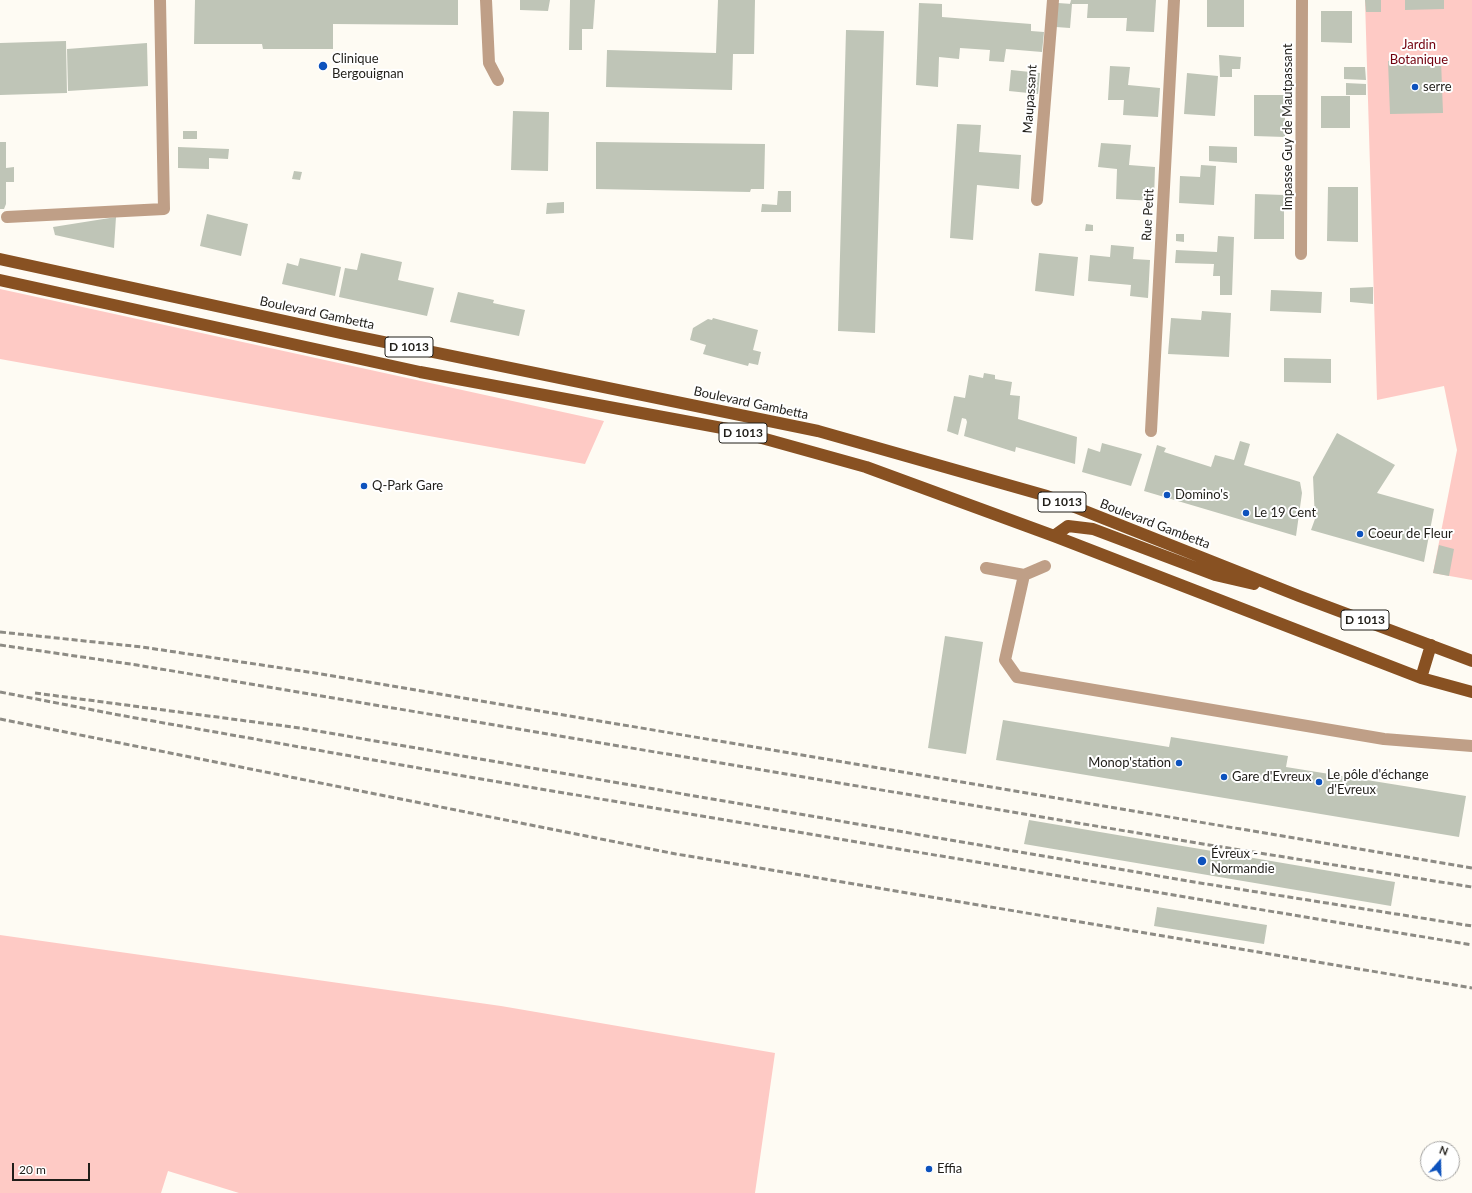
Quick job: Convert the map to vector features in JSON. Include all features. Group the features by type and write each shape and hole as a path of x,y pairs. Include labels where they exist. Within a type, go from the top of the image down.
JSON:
{"main road":[{"name":"Boulevard Gambetta","path":"0,259 338,333 818,431 1041,494 1299,596 1472,661"},
{"name":"D 1013","path":"0,280 420,372 733,430 866,467 1054,536 1421,678 1472,692"},
{"path":"1054,536 1068,526 1093,529 1215,575 1299,596"},
{"path":"1421,678 1431,645"}],"street":[{"path":"7,217 164,209 160,0"},
{"path":"486,0 489,63 498,80"},
{"name":"Maupassant","path":"1037,200 1053,0"},
{"name":"Rue Petit","path":"1150,431 1174,0"},
{"name":"Impasse Guy de Mautpassant","path":"1301,254 1302,0"},
{"path":"986,568 1024,575 1044,566"},
{"path":"1024,575 1005,660 1017,677 1384,739 1472,746"}],"green space":[{"name":"Jardin Botanique","path":"1365,0 1472,0 1472,580 1433,573 1457,450 1444,386 1377,400"},
{"path":"0,289 604,421 585,464 0,359"},
{"path":"0,935 501,1006 775,1053 755,1193 239,1193 168,1171 161,1193 0,1193"}],"building":[{"path":"195,0 458,0 458,25 333,24 333,49 263,49 262,44 194,44"},
{"path":"520,0 550,0 548,11 520,10"},
{"path":"570,0 595,0 593,29 582,29 582,50 569,50"},
{"path":"718,0 755,0 754,54 733,54 732,90 606,87 607,50 716,53"},
{"path":"1071,0 1156,0 1154,32 1126,31 1127,18 1087,18 1088,4 1070,4"},
{"path":"1207,0 1244,0 1244,27 1207,27"},
{"path":"1365,0 1381,0 1381,12 1366,12"},
{"path":"1405,0 1444,0 1444,9 1405,10"},
{"path":"919,3 942,4 942,17 1031,24 1031,31 1044,32 1042,52 1006,49 1004,62 989,61 990,50 960,48 959,59 939,57 938,87 916,85"},
{"path":"1058,3 1072,4 1070,28 1056,27"},
{"path":"1321,11 1352,11 1352,43 1321,42"},
{"path":"846,30 884,31 875,333 838,331"},
{"path":"66,41 67,93 0,95 0,43"},
{"path":"147,43 148,86 68,91 67,49"},
{"path":"1219,55 1241,57 1240,69 1232,69 1232,77 1220,77"},
{"name":"serre","path":"1441,60 1443,113 1390,114 1388,61"},
{"path":"1110,66 1130,67 1128,85 1160,88 1158,117 1123,115 1124,100 1108,100"},
{"path":"1344,67 1365,67 1366,80 1344,79"},
{"path":"1011,70 1040,73 1038,94 1009,91"},
{"path":"1187,73 1218,76 1215,116 1184,114"},
{"path":"1346,83 1366,84 1366,95 1346,95"},
{"path":"1254,95 1285,95 1285,137 1254,136"},
{"path":"1321,96 1350,96 1350,128 1321,128"},
{"path":"513,111 549,112 548,171 511,170"},
{"path":"957,124 981,125 979,152 1021,155 1019,189 977,185 973,240 950,238"},
{"path":"183,131 197,131 197,139 183,139"},
{"path":"0,142 6,142 6,168 14,167 14,182 6,182 6,204 4,209 0,209"},
{"path":"596,142 765,144 764,189 751,189 750,192 596,189"},
{"path":"1101,143 1131,145 1129,165 1155,167 1154,201 1116,199 1117,169 1098,167"},
{"path":"1209,146 1237,147 1237,163 1209,161"},
{"path":"178,147 229,149 228,159 209,158 209,169 178,168"},
{"path":"1201,165 1216,166 1214,205 1179,203 1180,176 1200,177"},
{"path":"294,171 302,172 300,180 292,179"},
{"path":"1328,187 1358,187 1358,242 1327,241"},
{"path":"778,191 791,191 791,212 761,212 762,204 777,205"},
{"path":"1255,194 1284,195 1284,239 1254,239"},
{"path":"564,202 564,213 546,214 547,203"},
{"path":"207,214 248,224 241,256 200,246"},
{"path":"116,217 114,248 55,235 53,227"},
{"path":"1086,224 1093,225 1093,231 1085,231"},
{"path":"1176,234 1184,234 1184,242 1176,241"},
{"path":"1218,236 1234,237 1232,295 1220,295 1220,276 1213,276 1214,264 1175,263 1176,250 1217,252"},
{"path":"1111,245 1134,247 1133,259 1150,260 1148,298 1130,296 1131,285 1088,281 1090,255 1110,257"},
{"path":"361,253 402,262 398,280 434,288 427,316 339,297 345,268 357,270"},
{"path":"1039,253 1078,257 1074,296 1035,291"},
{"path":"300,258 341,267 335,296 282,284 287,263 298,266"},
{"path":"1373,287 1373,304 1350,302 1350,288"},
{"path":"1271,290 1322,292 1321,313 1270,311"},
{"path":"458,292 494,300 493,303 525,310 519,336 450,322"},
{"path":"1202,311 1231,313 1229,357 1168,354 1171,318 1201,320"},
{"path":"713,318 758,330 753,350 761,352 758,365 749,363 748,366 703,354 706,345 690,340 693,328 708,319 712,320"},
{"path":"1284,358 1331,359 1331,383 1284,382"},
{"path":"984,373 995,375 995,379 1012,382 1010,395 1020,396 1018,419 1077,437 1075,464 1016,447 1015,452 964,436 967,422 966,419 962,418 958,435 947,431 954,396 965,398 969,375 983,378"},
{"path":"1337,433 1395,465 1377,493 1434,509 1424,562 1311,530 1315,519 1313,477"},
{"path":"1240,441 1250,444 1244,465 1300,482 1302,493 1296,536 1144,491 1157,445 1166,448 1164,452 1211,467 1215,455 1234,460"},
{"path":"1102,443 1142,454 1131,486 1082,472 1088,448 1100,452"},
{"path":"1439,545 1454,549 1449,576 1433,573"},
{"path":"945,636 983,642 966,754 928,748"},
{"name":"Gare d'Evreux","path":"1003,720 1169,747 1171,737 1288,756 1286,767 1466,796 1459,837 996,760"},
{"path":"1029,820 1395,882 1391,906 1024,844"},
{"path":"1157,907 1267,925 1264,944 1154,926"}],"railway":[{"path":"0,632 142,647 315,673 1472,868"},
{"path":"0,645 137,665 1203,844 1472,887"},
{"path":"0,692 119,715 475,778 1472,945"},
{"path":"35,693 300,728 1194,882 1472,926"},
{"path":"0,719 676,854 1472,988"}],"place":[{"name":"Clinique Bergouignan","path":"323,66"},
{"name":"serre","path":"1415,87"},
{"name":"Q-Park Gare","path":"364,486"},
{"name":"Domino's","path":"1167,495"},
{"name":"Le 19 Cent","path":"1246,513"},
{"name":"Coeur de Fleur","path":"1360,534"},
{"name":"Monop'station","path":"1179,763"},
{"name":"Gare d'Evreux","path":"1224,777"},
{"name":"Le pôle d'échange d'Evreux","path":"1319,782"},
{"name":"Évreux - Normandie","path":"1202,861"},
{"name":"Effia","path":"929,1169"}]}
